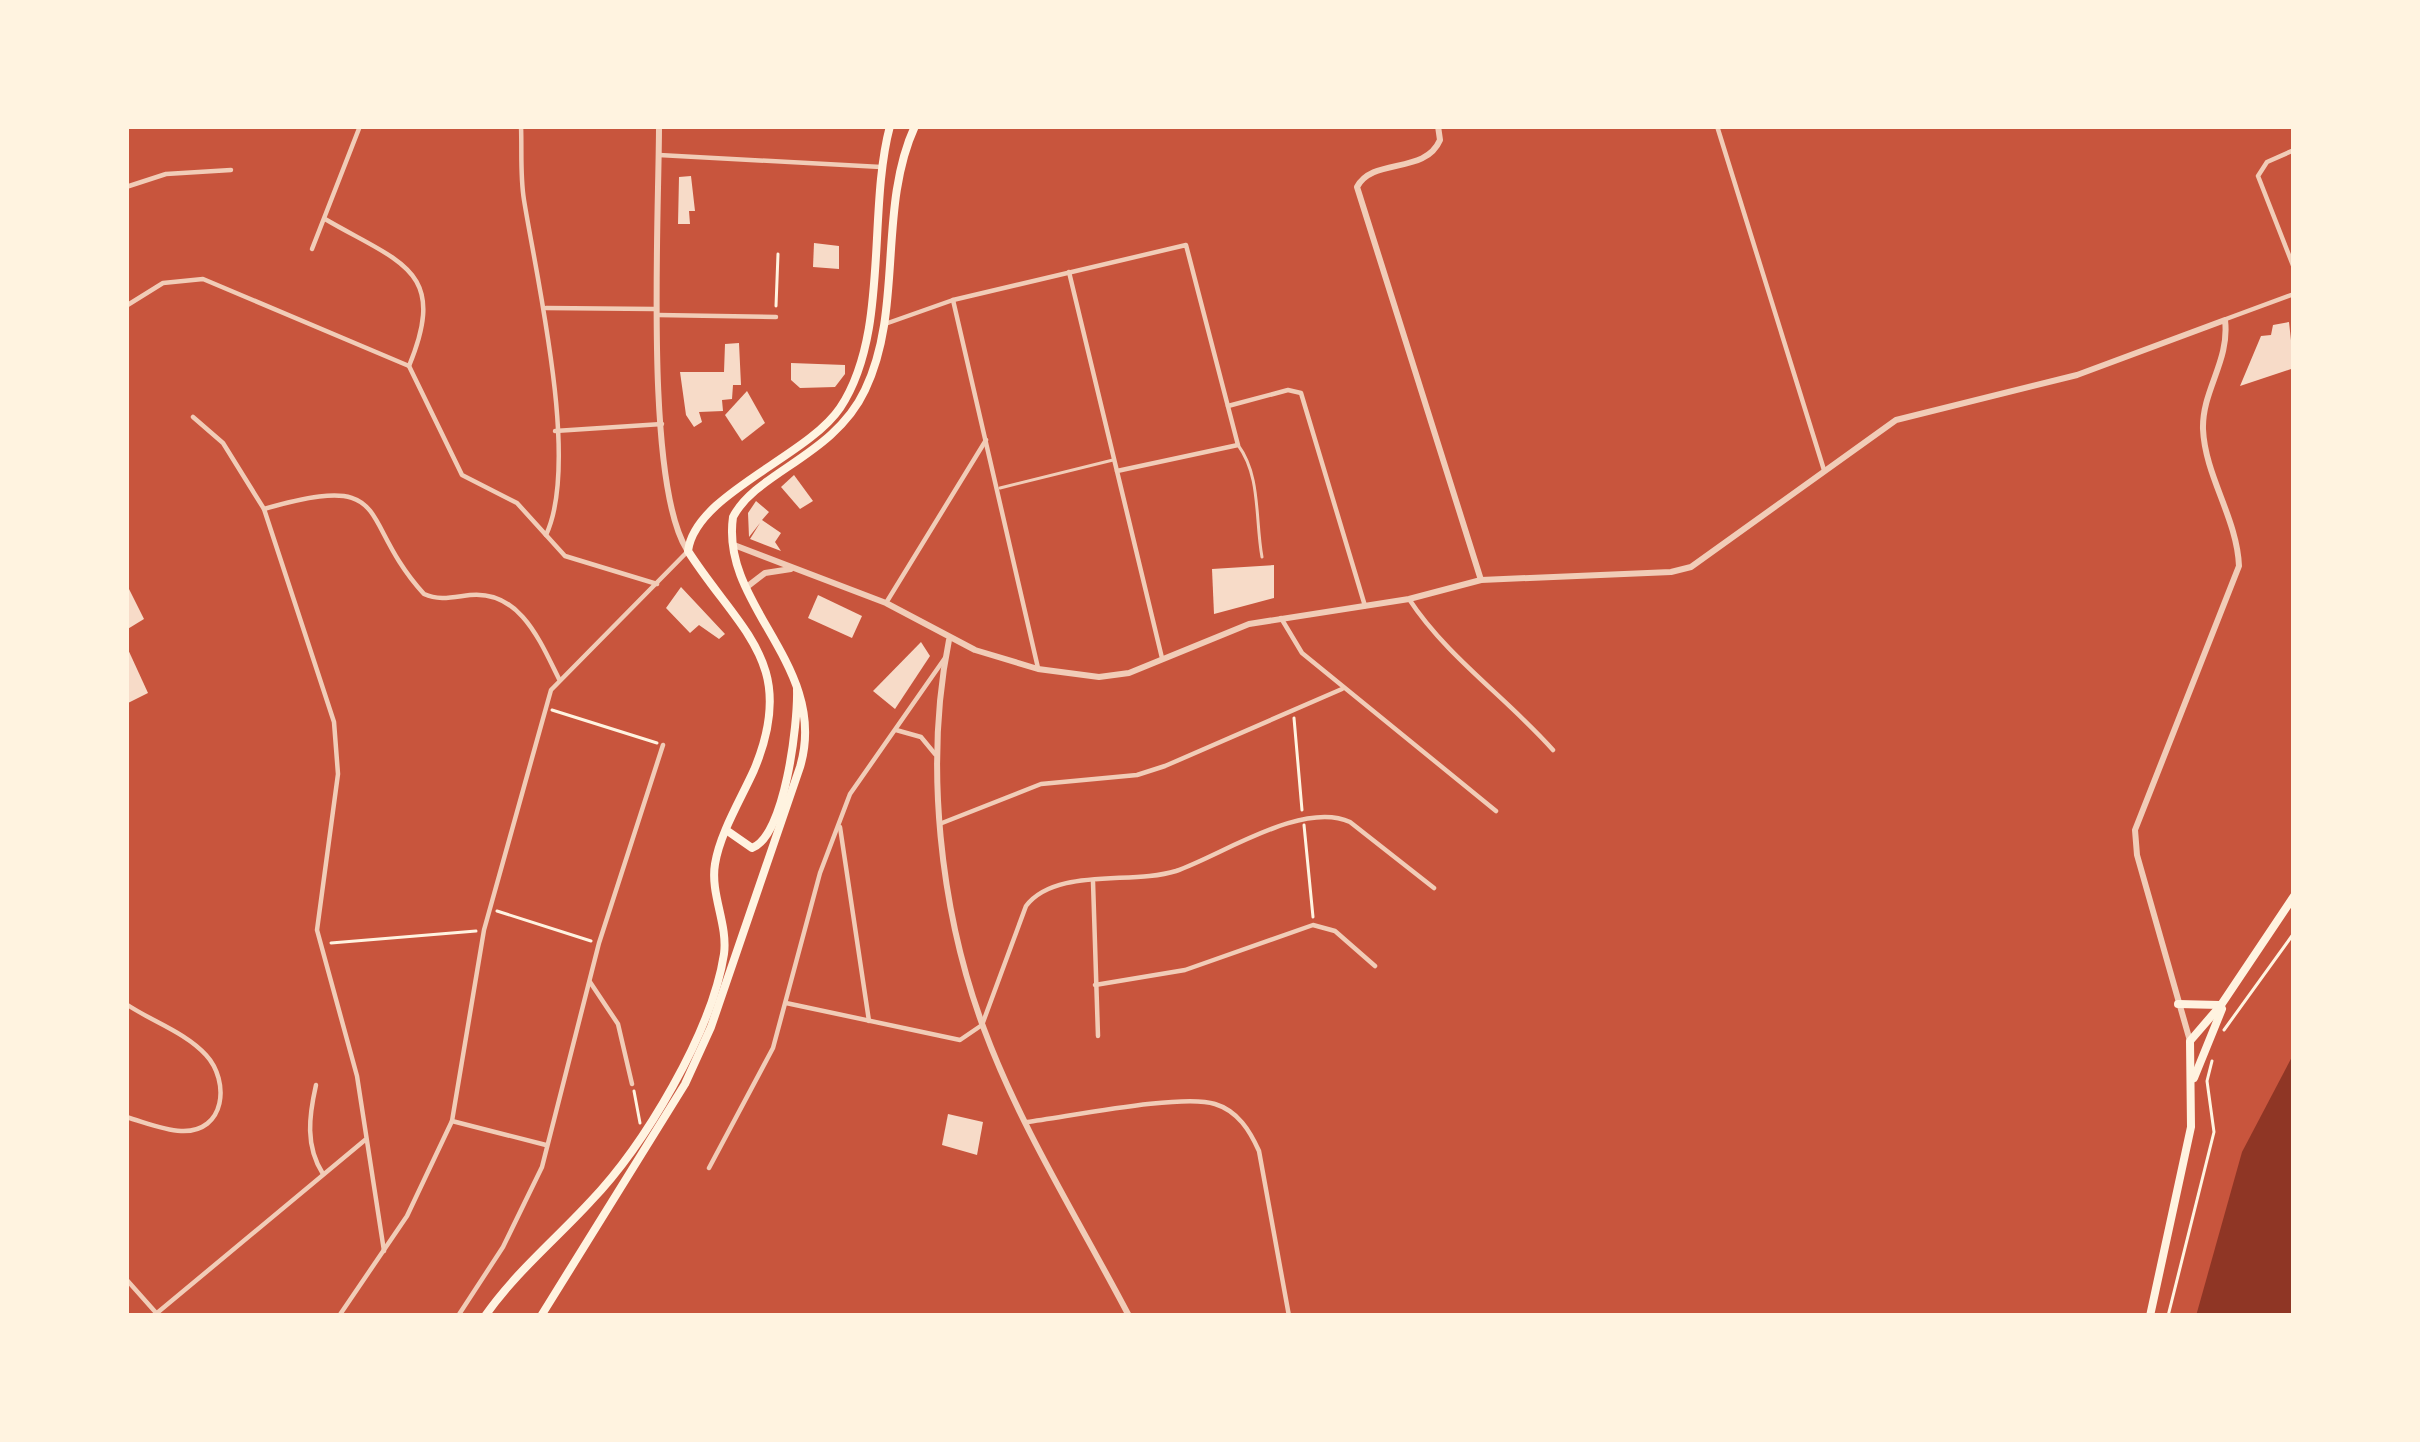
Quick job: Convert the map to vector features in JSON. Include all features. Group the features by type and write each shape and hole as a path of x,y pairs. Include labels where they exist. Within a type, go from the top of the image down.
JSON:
{"main road":[{"path":"485,1316 515,1276 603,1188 640,1138 698,1031 718,974 724,942 715,864 766,740 767,677 749,630 688,551 693,530 703,519 822,429 851,387 865,344 890,126"},
{"path":"541,1316 673,1104 711,1027 805,752 807,718 796,682 748,586 734,545 736,510 827,441 854,410 872,374 892,219 915,126"},
{"path":"728,831 741,846 752,848 766,838 794,752 796,682"},
{"path":"2150,1316 2182,1187 2192,1086 2190,1041 2222,1005 2232,983 2294,896"},
{"path":"2192,1086 2232,983"},
{"path":"2178,1004 2222,1005"}],"street":[{"path":"312,249 360,126"},
{"path":"521,126 523,194 546,308 555,431 559,497 546,535"},
{"path":"339,1316 419,1194 452,1121 484,930 544,708 559,679 688,551 668,508 662,424 659,126"},
{"path":"1438,126 1440,140 1430,155 1368,174 1357,187 1481,580"},
{"path":"1717,126 1825,470"},
{"path":"2294,150 2267,162 2258,176 2294,268"},
{"path":"659,155 882,167"},
{"path":"126,187 178,172 231,170"},
{"path":"325,219 405,268 420,285 427,320 409,367"},
{"path":"881,327 953,300 1186,245 1238,445 1117,471"},
{"path":"1069,271 1162,658"},
{"path":"126,306 163,284 203,279 244,292 409,367 462,475 518,503 565,556 658,585"},
{"path":"734,545 886,603 949,640 1038,669 1114,677 1215,634 1281,618 1409,599 1481,580 1691,567 1910,415 2057,381 2294,294"},
{"path":"953,300 1038,669"},
{"path":"546,308 776,317"},
{"path":"2190,1041 2137,855 2135,830 2239,566 2235,531 2203,431 2227,352 2225,320"},
{"path":"1228,406 1288,390 1301,393 1365,606"},
{"path":"194,417 224,443 264,509 334,722 338,774 319,944 356,1076 384,1251"},
{"path":"555,431 662,424"},
{"path":"886,603 986,440"},
{"path":"264,509 315,496 356,497 371,506 424,594 437,599 495,596 510,604 540,640 559,679"},
{"path":"748,586 765,573 795,569"},
{"path":"1409,599 1439,638 1492,684 1553,750"},
{"path":"1281,618 1293,644 1342,689 1496,811"},
{"path":"949,640 938,758 940,824 951,901 982,1025 1129,1316"},
{"path":"709,1168 773,1048 850,794 945,658"},
{"path":"940,824 1041,784 1137,775 1165,766 1342,689"},
{"path":"896,730 921,737 938,758"},
{"path":"458,1316 536,1184 598,944 662,745"},
{"path":"786,1003 961,1040 982,1025 1026,906 1039,893 1093,882 1136,881 1174,871 1322,816 1350,822 1434,887"},
{"path":"839,822 869,1021"},
{"path":"1093,882 1098,1036"},
{"path":"1095,986 1186,970 1313,925 1335,931 1375,966"},
{"path":"590,982 618,1024 632,1084"},
{"path":"126,1004 208,1056 223,1090 217,1112 198,1128 184,1131 126,1118"},
{"path":"316,1085 309,1129 314,1160 322,1174"},
{"path":"1027,1122 1197,1101 1227,1108 1250,1131 1259,1151 1289,1316"},
{"path":"452,1121 547,1145"},
{"path":"126,1279 158,1315 367,1139"}],"lane":[{"path":"1238,445 1255,477 1252,502 1262,557"},
{"path":"997,488 1114,459"}],"path":[{"path":"776,317 778,254"},
{"path":"544,708 662,745"},
{"path":"490,909 598,944"},
{"path":"319,944 484,930"},
{"path":"2218,1039 2294,933"},
{"path":"2168,1316 2214,1132 2207,1081 2212,1060"},
{"path":"632,1084 640,1138"}],"shaded area":[{"path":"2294,1053 2294,1316 2196,1316 2242,1152"}],"building":[{"path":"691,176 695,211 689,211 690,224 678,224 679,177"},
{"path":"814,243 839,246 839,269 813,267"},
{"path":"2289,322 2294,368 2240,386 2261,336 2271,335 2273,325"},
{"path":"739,343 741,385 733,385 732,399 722,400 723,411 699,412 702,422 694,427 686,415 680,372 724,372 725,344"},
{"path":"791,363 845,365 845,374 835,387 800,388 791,380"},
{"path":"747,391 765,423 742,441 725,415"},
{"path":"794,475 813,501 800,509 781,487"},
{"path":"756,501 769,512 762,520 781,533 775,542 781,551 750,539 760,523 749,537 748,513"},
{"path":"1274,565 1274,598 1214,614 1212,569"},
{"path":"126,583 144,619 126,630"},
{"path":"681,587 725,634 719,639 699,625 690,633 666,608"},
{"path":"818,595 862,616 852,638 808,618"},
{"path":"921,642 930,656 895,709 873,691"},
{"path":"126,645 148,693 126,704"},
{"path":"948,1114 983,1122 977,1155 942,1145"}]}
